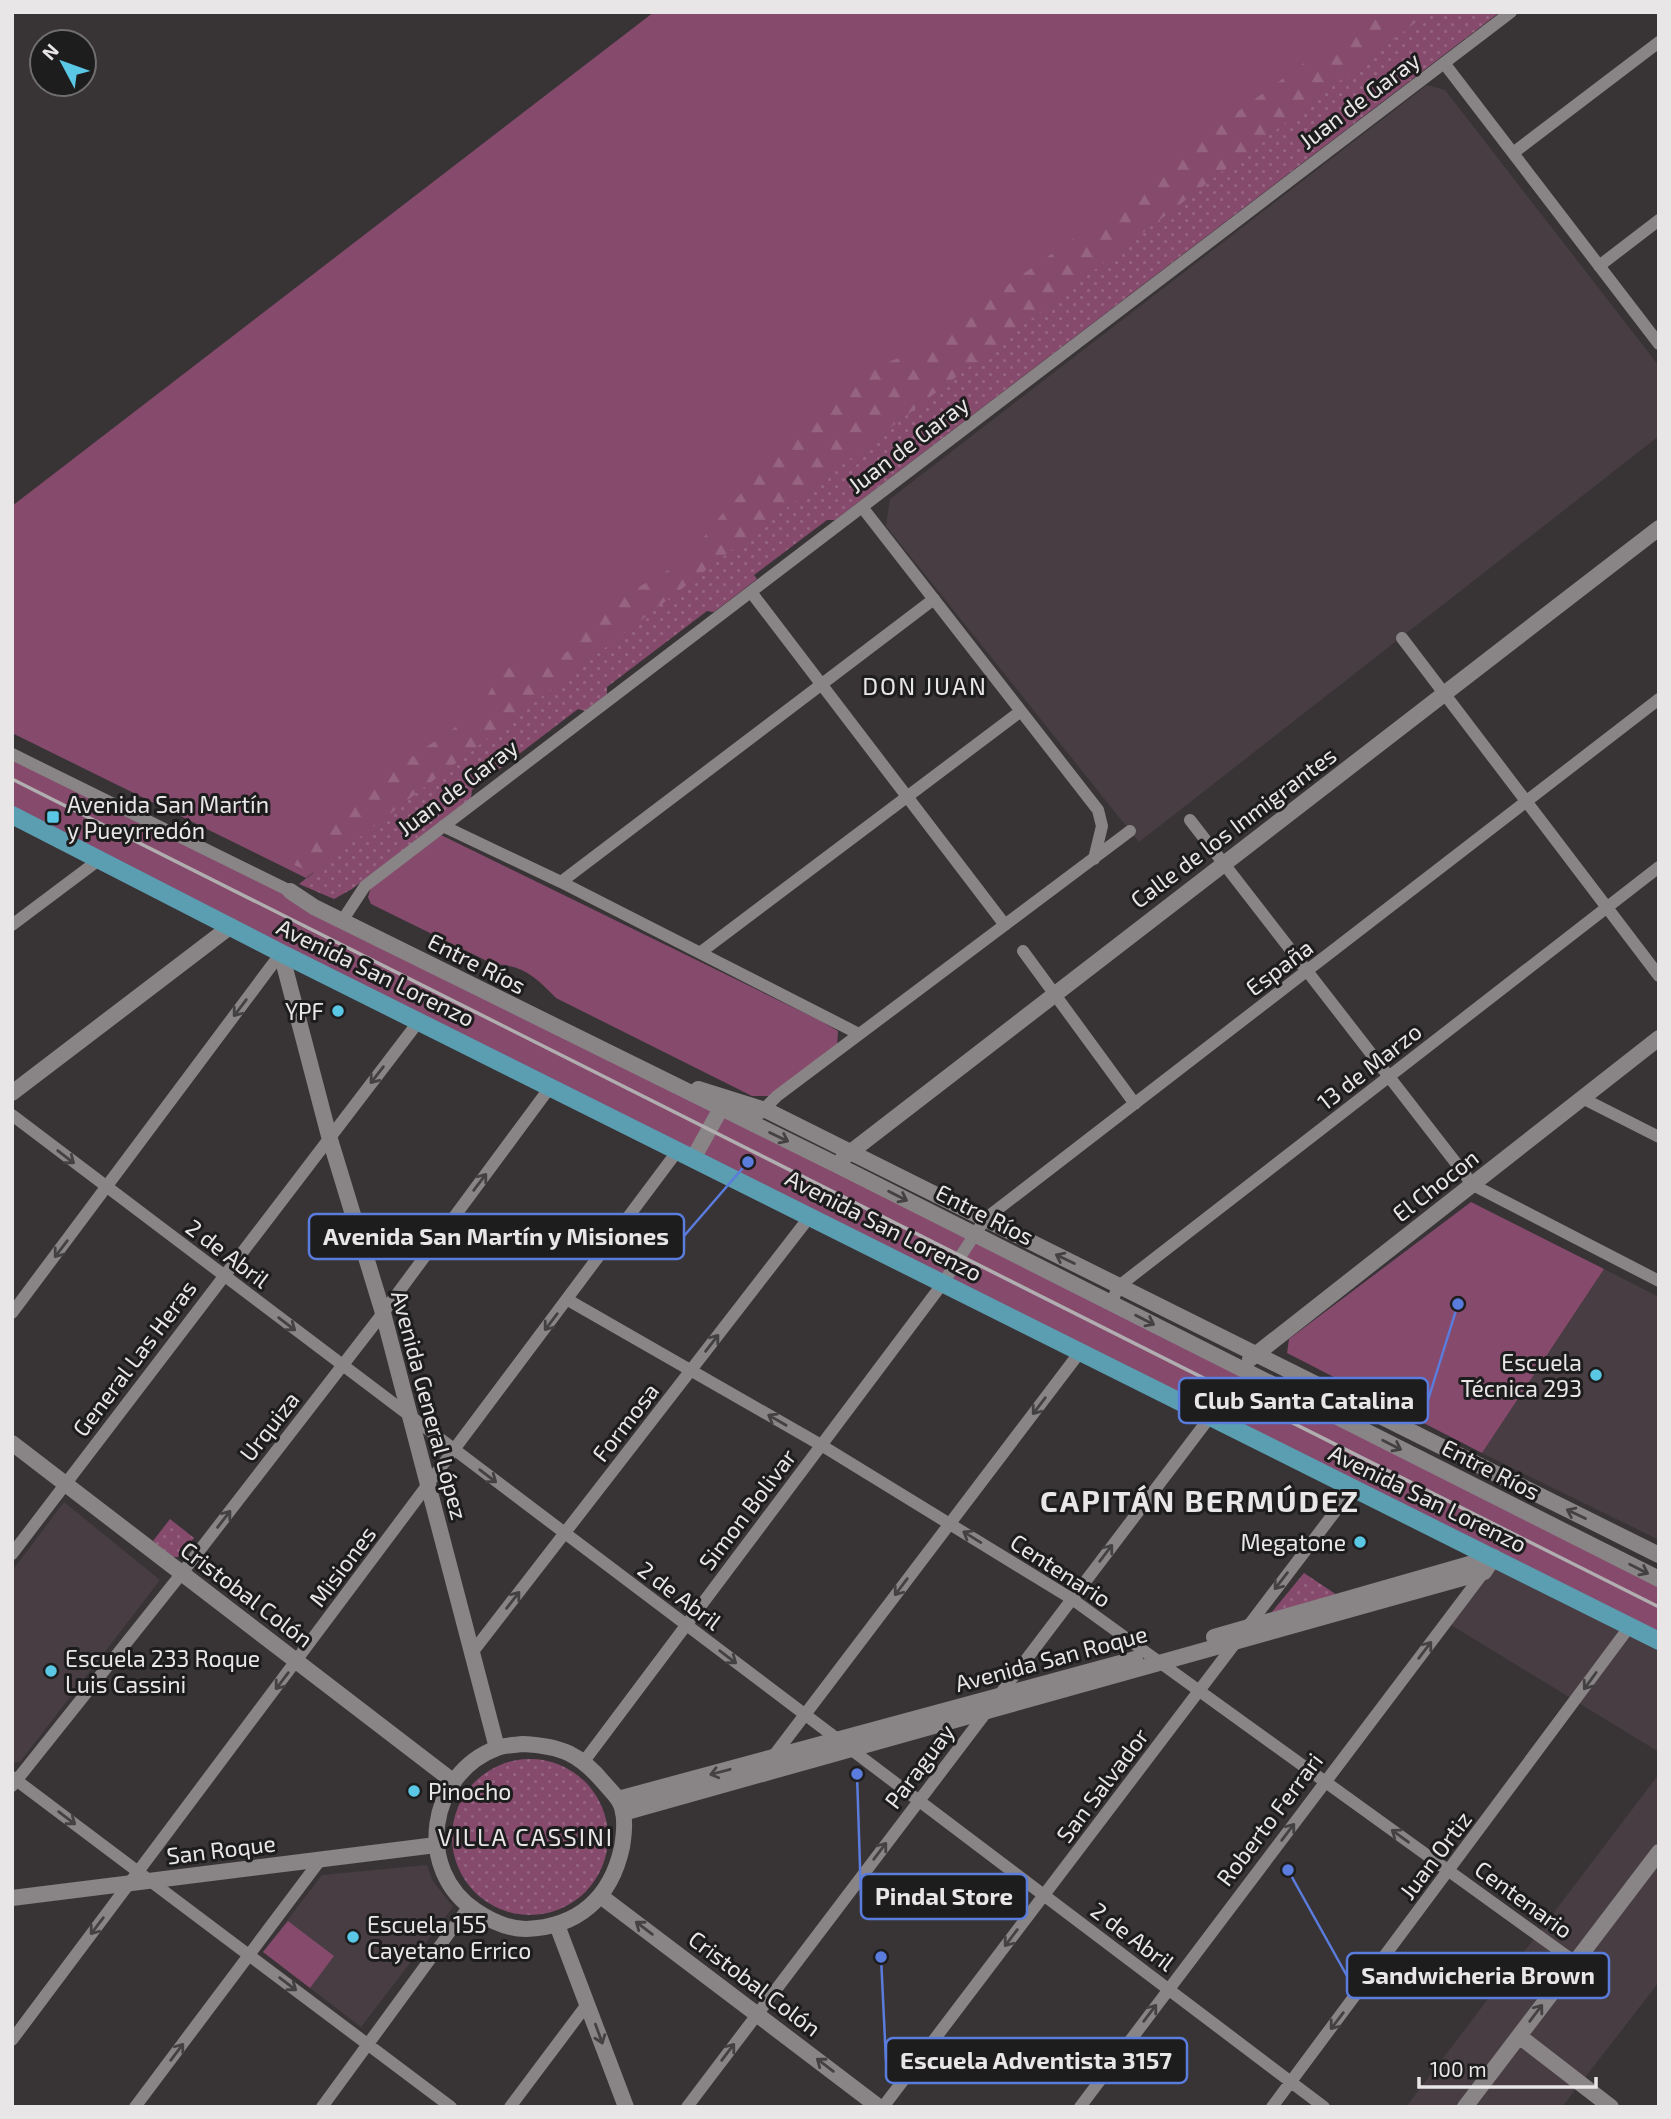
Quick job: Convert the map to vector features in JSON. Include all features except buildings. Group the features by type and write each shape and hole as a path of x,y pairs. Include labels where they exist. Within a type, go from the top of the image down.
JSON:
{"main road":[{"name":"Avenida San Lorenzo","path":"12,816 1659,1641"}],"street":[{"name":"Juan de Garay","path":"345,917 365,886 1511,12"},
{"path":"1513,153 1659,41"},
{"path":"1444,63 1659,344"},
{"path":"1599,266 1659,220"},
{"path":"862,507 1098,810 1102,826 1094,859"},
{"name":"Calle de los Inmigrantes","path":"837,1165 849,1151 1223,862 1446,695 1659,528"},
{"path":"751,592 1005,925"},
{"path":"561,882 934,599"},
{"path":"1402,638 1659,976"},
{"name":"España","path":"943,1283 985,1219 1659,699"},
{"path":"701,952 1021,711"},
{"name":"Entre Ríos","path":"12,754 290,891 304,902 345,917 723,1104 753,1124 1659,1579"},
{"path":"1191,820 1473,1185 1659,1281"},
{"path":"443,826 561,882 859,1034"},
{"path":"753,1124 762,1109 1130,831"},
{"path":"12,925 100,859"},
{"name":"13 de Marzo","path":"1111,1303 1119,1286 1659,867"},
{"path":"12,1093 231,926"},
{"path":"1023,951 1135,1104"},
{"path":"12,1313 281,953"},
{"name":"Avenida General López","path":"281,953 329,1136 383,1313 497,1748"},
{"name":"General Las Heras","path":"12,1554 419,1021"},
{"name":"El Chocon","path":"1243,1370 1254,1353 1659,1038"},
{"name":"Urquiza","path":"14,1781 182,1573 383,1313 551,1086"},
{"path":"1582,1098 1659,1137"},
{"path":"687,1153 723,1104"},
{"name":"Entre Ríos","path":"723,1104 762,1109 1659,1555"},
{"name":"2 de Abril","path":"12,1115 1324,2107"},
{"name":"Misiones","path":"12,2040 568,1300 687,1153"},
{"name":"Formosa","path":"471,1654 811,1215"},
{"name":"Simon Bolivar","path":"585,1760 943,1283"},
{"name":"Centenario","path":"568,1300 821,1445 1072,1599 1575,1962"},
{"path":"758,1776 1080,1352"},
{"name":"Paraguay","path":"687,2107 1210,1417"},
{"name":"Cristobal Colón","path":"12,1443 454,1783"},
{"path":"1454,1476 1463,1458"},
{"name":"San Salvador","path":"881,2107 1353,1488"},
{"path":"1594,1547 1605,1528"},
{"name":"Roberto Ferrari","path":"1080,2107 1494,1557"},
{"name":"Avenida San Roque","path":"620,1806 771,1759 986,1712 1494,1557"},
{"name":"Avenida San Roque","path":"1241,1634 1484,1572"},
{"name":"Juan Ortiz","path":"1272,2107 1630,1626"},
{"name":"Avenida San Roque","path":"620,1806 758,1776 999,1694 1154,1659"},
{"path":"523,1744 551,1745 585,1760 620,1806 624,1836 618,1865 602,1897 577,1916 557,1925 523,1929 493,1922 469,1906 445,1877 436,1845 436,1823 442,1802 454,1783 473,1764 497,1748 523,1744"},
{"path":"14,1781 134,1878"},
{"name":"San Roque","path":"12,1898 134,1878 154,1880 436,1845"},
{"path":"1465,2107 1659,1852"},
{"path":"135,2107 321,1859"},
{"path":"154,1880 451,2107"},
{"name":"Cristobal Colón","path":"602,1897 881,2107"},
{"path":"322,2107 469,1906"},
{"path":"557,1925 626,2107"},
{"path":"510,2107 588,2003"},
{"path":"1519,2036 1611,2107"}],"shaded area":[{"path":"1427,85 1445,90 1659,366 1659,436 1139,842 886,526 890,499"},
{"name":"Escuela Técnica 293","path":"1604,1269 1659,1297 1659,1540 1482,1453"},
{"name":"Escuela 233 Roque Luis Cassini","path":"64,1502 160,1580 20,1762 12,1763 12,1571"},
{"path":"1494,1557 1659,1639 1659,1752 1446,1622"},
{"path":"1659,1774 1659,1982 1562,2107 1406,2107"},
{"name":"Escuela 155 Cayetano Errico","path":"427,1865 432,1880 453,1907 361,2027 263,1952 322,1875"}],"green space":[{"path":"654,12 1429,12 306,878 12,733 12,506"},
{"path":"1373,12 1438,12 316,874 282,860 382,777 481,710 500,670 567,652 581,620 686,560 722,514 847,379 911,353 1090,227 1202,138"},
{"path":"1429,12 1500,12 835,520 827,520 754,575 757,579 714,612 707,611 607,687 607,694 585,711 578,709 472,790 471,798 352,889 334,899 299,884"},
{"path":"12,754 1659,1579 1659,1641 12,816"},
{"path":"441,835 823,1022 838,1031 837,1046 771,1096 752,1096 556,998 535,978 521,970 493,964 371,904 368,897 371,887"},
{"path":"1471,1202 1604,1269 1482,1453 1287,1353 1289,1339"},
{"path":"170,1519 194,1538 178,1557 173,1557 153,1541"},
{"path":"1304,1573 1340,1597 1271,1613"},
{"path":"530,1759 560,1765 585,1782 602,1807 608,1837 602,1867 585,1892 560,1909 530,1915 500,1909 475,1892 458,1867 452,1837 458,1807 475,1782 500,1765"},
{"path":"288,1921 334,1956 310,1988 263,1952"}],"railway":[{"path":"12,779 1659,1607"}],"place":[{"name":"Avenida San Martín y Pueyrredón","path":"53,817"},
{"name":"YPF","path":"338,1011"},
{"name":"Avenida San Martín y Misiones","path":"748,1162"},
{"name":"Club Santa Catalina","path":"1458,1304"},
{"name":"Escuela Técnica 293","path":"1596,1375"},
{"name":"Megatone","path":"1360,1542"},
{"name":"Escuela 233 Roque Luis Cassini","path":"51,1671"},
{"name":"Pindal Store","path":"857,1774"},
{"name":"Pinocho","path":"414,1791"},
{"name":"Sandwicheria Brown","path":"1288,1870"},
{"name":"Escuela 155 Cayetano Errico","path":"353,1937"},
{"name":"Escuela Adventista 3157","path":"881,1957"}],"district":[{"name":"DON JUAN","path":"925,685"},
{"name":"CAPITÁN BERMÚDEZ","path":"1200,1500"},
{"name":"VILLA CASSINI","path":"526,1836"}]}
